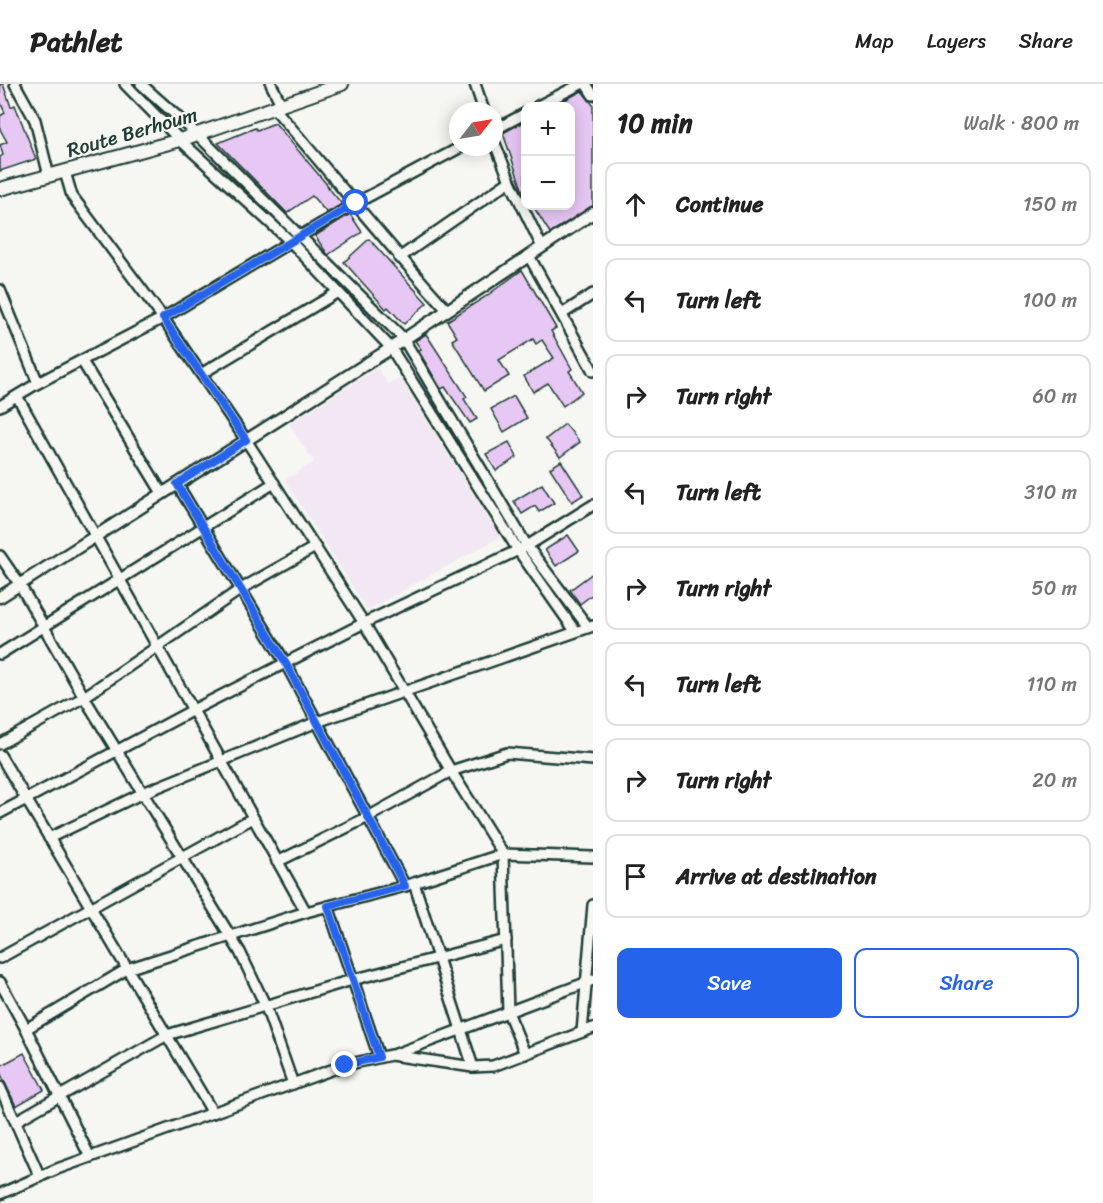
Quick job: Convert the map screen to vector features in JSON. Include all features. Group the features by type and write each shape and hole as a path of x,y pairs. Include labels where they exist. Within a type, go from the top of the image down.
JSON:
{"main road":[{"name":"Route Berhoum","path":"0,189 180,140 342,84"}],"street":[{"path":"15,84 35,120 49,176"},
{"path":"125,84 180,140 290,241 391,348 575,631"},
{"path":"49,838 143,793 317,722 590,626 523,548 403,338 197,134 141,84"},
{"path":"271,84 278,107 399,258 447,310"},
{"path":"475,84 481,102"},
{"path":"546,102 581,84"},
{"path":"586,84 593,95"},
{"path":"503,125 521,115"},
{"path":"0,406 38,383 163,318 300,235 449,154"},
{"path":"500,156 542,247"},
{"path":"65,172 72,196 163,318 246,440 364,623 503,854 508,1012 525,1054"},
{"path":"399,258 510,181"},
{"path":"0,597 391,348 593,213"},
{"path":"529,256 562,314 590,356 593,372"},
{"path":"0,290 38,383"},
{"path":"201,374 338,292"},
{"path":"562,314 593,294"},
{"path":"82,361 162,493"},
{"path":"17,396 306,912"},
{"path":"0,654 274,483"},
{"path":"177,484 286,664 368,817 409,885 438,958 473,1067"},
{"path":"0,813 193,710 364,623 523,548 593,505"},
{"path":"0,744 84,698 242,589 315,548"},
{"path":"0,556 20,585 84,698 240,952 266,1006 293,1084"},
{"path":"277,862 368,817 451,771 507,753 593,760"},
{"path":"0,755 213,1113"},
{"path":"0,958 253,818"},
{"path":"26,1029 127,969 306,912 409,885 503,854 593,858"},
{"path":"582,1032 589,982 593,904"},
{"path":"328,906 379,1057"},
{"path":"16,1121 167,1035 352,980 506,940"},
{"path":"0,982 90,1157"},
{"path":"0,1194 90,1157 345,1065 391,1055 589,982"},
{"path":"391,1055 473,1067 492,1066 593,1028"},
{"path":"0,1087 40,1177"}],"shaded area":[{"path":"377,368 388,384 401,379 500,537 367,610 285,480 314,462 289,424"}],"building":[{"path":"0,84 3,84 11,107 15,105 36,159 0,171 0,157 3,155 0,145 7,142 0,129 0,116 5,113 0,101"},
{"path":"582,91 593,105 593,206 550,233 536,210 575,210 575,102 561,102"},
{"path":"275,123 342,204 327,213 312,196 287,213 218,143 255,128 257,130"},
{"path":"521,123 521,186 503,133"},
{"path":"350,214 362,232 328,255 315,236"},
{"path":"369,239 427,303 404,324 388,307 386,309 344,262"},
{"path":"522,270 556,328 551,331 572,369 569,371 582,392 563,406 548,383 533,392 524,376 554,358 542,340 536,344 533,339 499,360 509,376 484,391 452,340 457,337 447,321"},
{"path":"426,334 467,397 464,399 477,419 470,423 445,387 441,389 418,350 421,349 415,341"},
{"path":"514,396 527,418 504,432 491,409"},
{"path":"565,424 580,442 560,457 546,439"},
{"path":"509,442 517,457 496,471 486,454"},
{"path":"561,461 583,495 572,502 550,468"},
{"path":"542,484 554,503 539,512 535,506 522,514 514,501"},
{"path":"568,535 579,551 556,566 545,550"},
{"path":"593,573 593,594 580,604 570,590"},
{"path":"24,1053 44,1090 16,1106 0,1072 0,1066"}],"route":[{"path":"345,1065 379,1057 328,906 405,886 286,664 177,484 246,440 163,318 356,203"}]}
